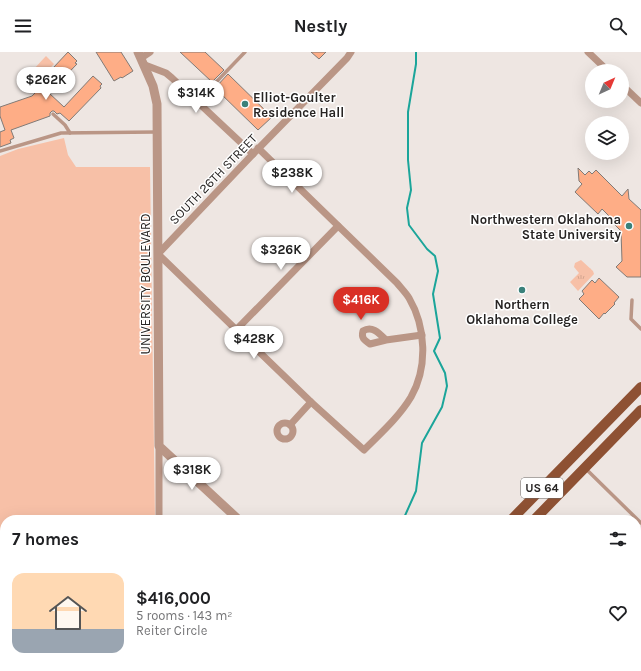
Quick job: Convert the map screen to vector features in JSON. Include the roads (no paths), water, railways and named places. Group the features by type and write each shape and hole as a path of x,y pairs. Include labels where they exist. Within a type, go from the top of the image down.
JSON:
{"main road":[{"name":"US 64","path":"516,515 641,387"},
{"name":"US 64","path":"539,515 641,410"},
{"path":"573,456 585,468"}],"street":[{"path":"150,52 141,59 166,73 197,102 256,151 398,283 408,297 417,316 422,335 423,360 419,377 411,397 401,411 364,450 311,402 158,254"},
{"name":"SOUTH 26TH STREET","path":"158,254 347,58 351,52"},
{"path":"588,52 601,64"},
{"name":"UNIVERSITY BOULEVARD","path":"141,59 153,86 157,104 159,515"},
{"path":"629,92 641,103"},
{"path":"237,329 338,226"},
{"path":"386,340 422,335"},
{"path":"290,425 311,402"},
{"path":"159,446 234,515"}],"lane":[{"path":"197,102 245,52"},
{"path":"54,114 65,125 70,133"},
{"path":"0,151 61,132 157,132"},
{"path":"632,300 632,319 641,329"},
{"path":"585,468 632,515"}],"waterway":[{"path":"405,515 416,491 422,443 442,407 447,386 445,373 434,351 440,338 433,294 438,271 435,256 427,249 409,225 407,208 411,190 408,160 408,112 416,64 416,52"}],"place":[{"name":"Elliot-Goulter Residence Hall","path":"245,104"},
{"name":"Northwestern Oklahoma State University","path":"629,226"},
{"name":"Northern Oklahoma College","path":"522,290"}]}
